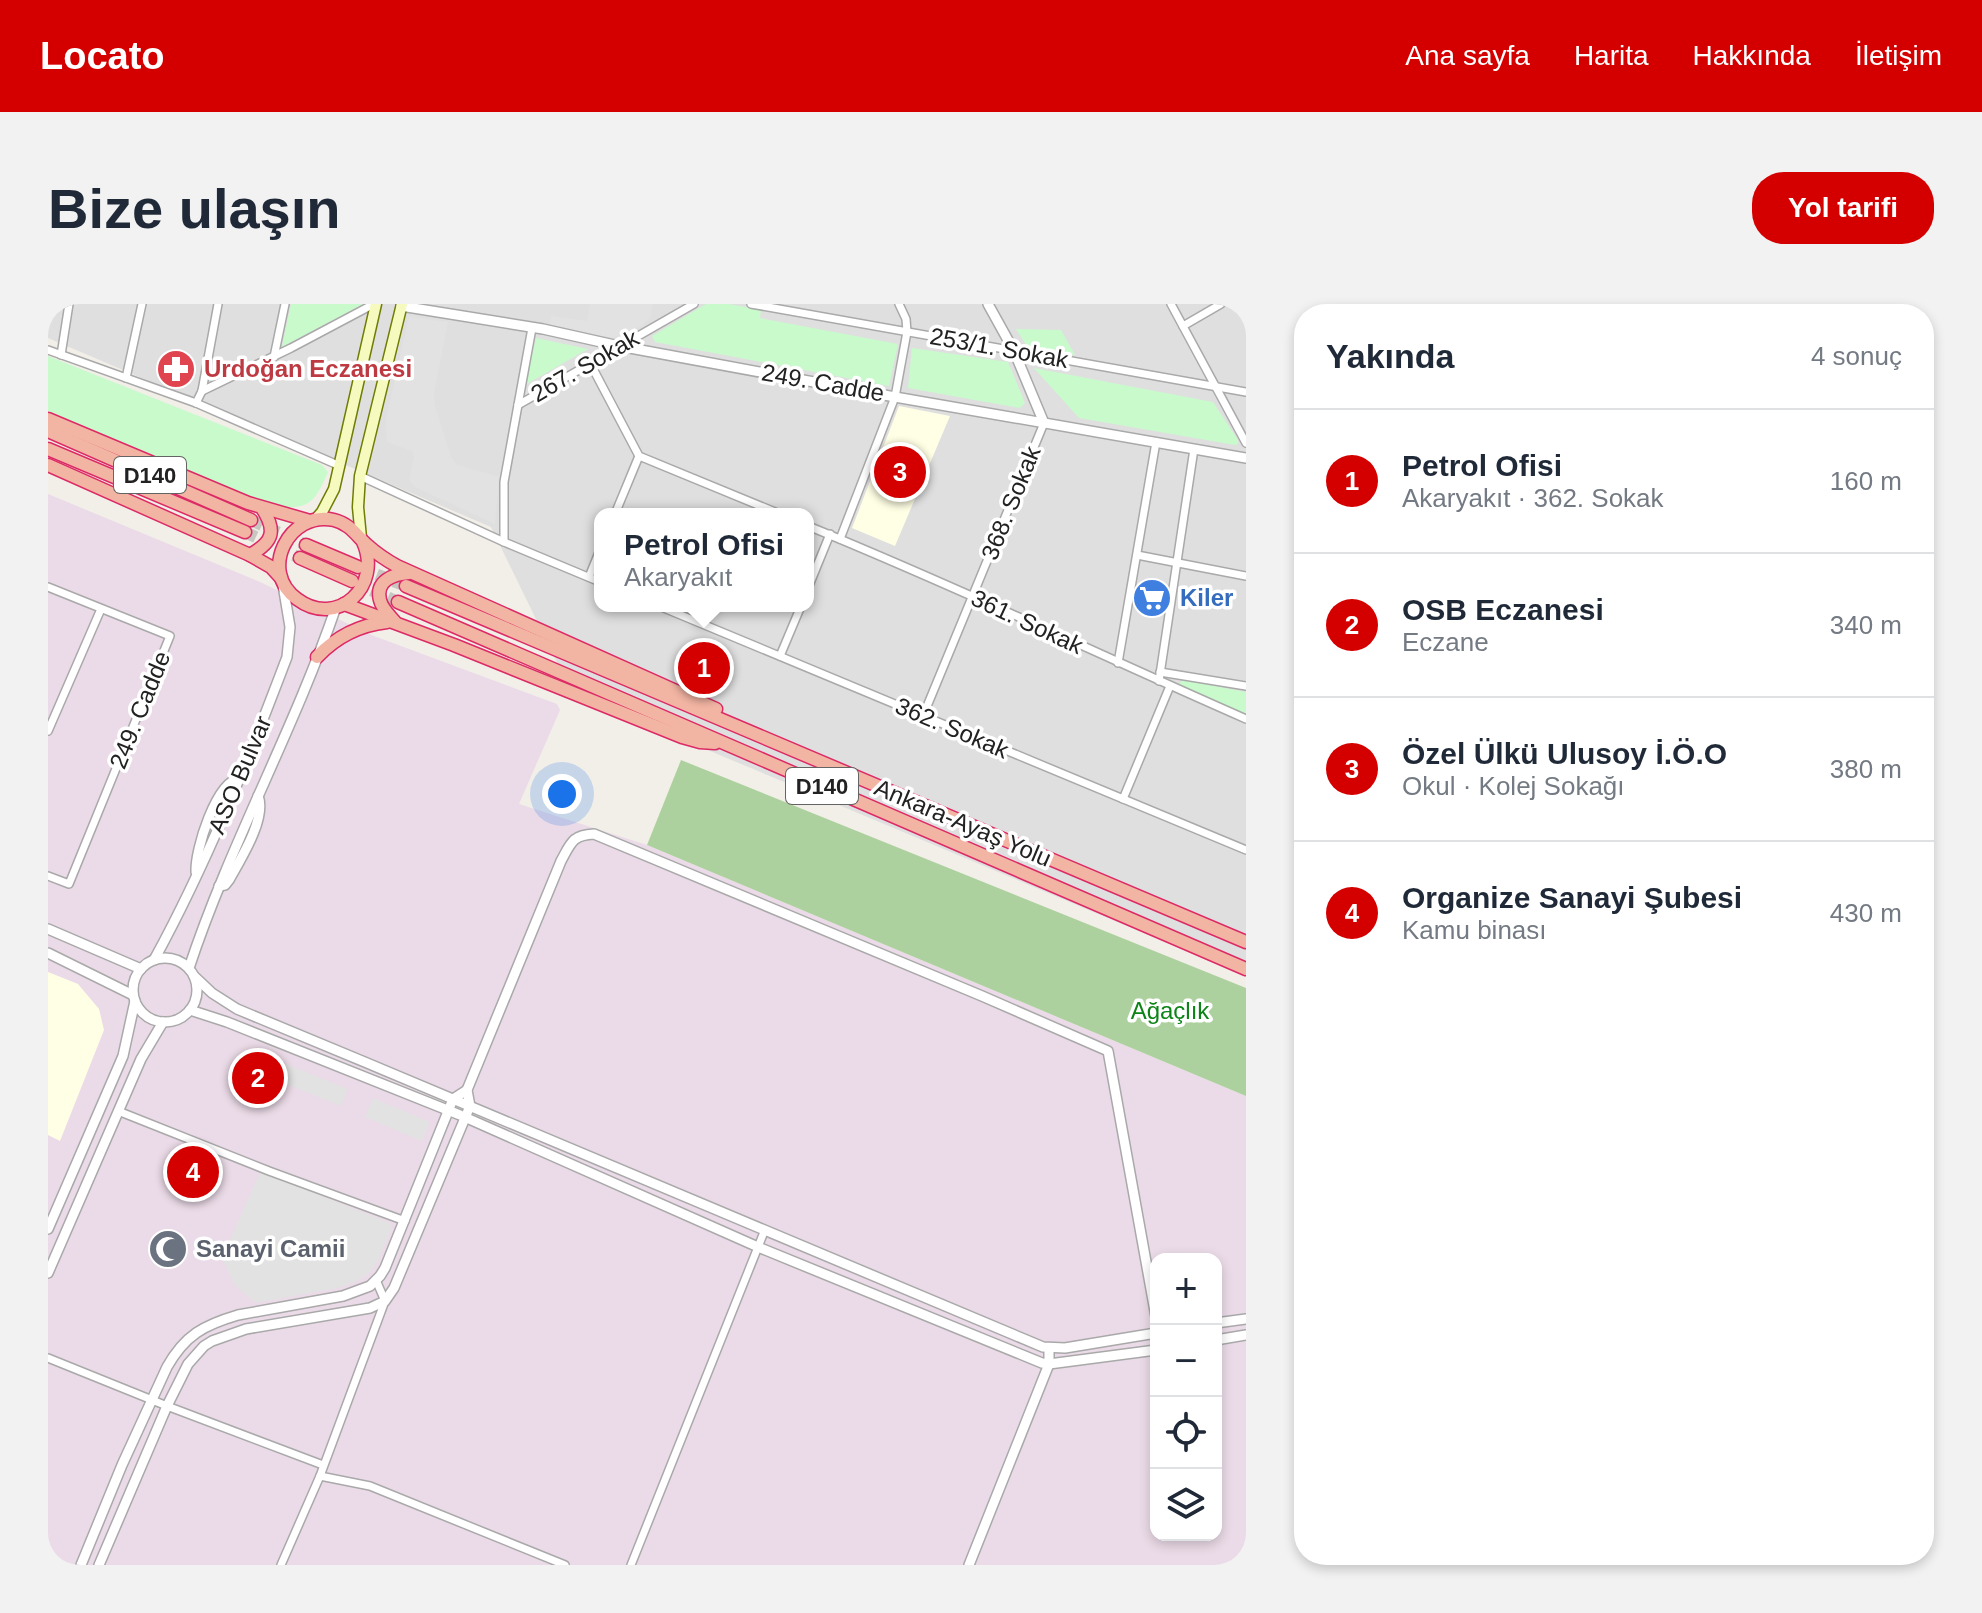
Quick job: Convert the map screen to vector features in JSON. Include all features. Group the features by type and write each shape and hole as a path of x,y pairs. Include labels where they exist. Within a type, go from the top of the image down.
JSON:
{"highway":[{"path":"48,419 262,508 312,521 341,522 383,559 720,711 737,727"},
{"name":"D140","path":"48,431 248,526 48,449"},
{"path":"48,465 250,555 271,567 292,595 305,604 320,608 340,605 358,593 367,577 369,559 362,540"},
{"path":"250,555 266,545 271,536 269,518 262,508"},
{"path":"282,580 279,563 283,544 295,529 312,521"},
{"path":"306,545 358,567"},
{"path":"300,558 352,581"},
{"path":"394,623 383,608 380,590 392,576 412,573"},
{"name":"Ankara-Ayaş Yolu","path":"406,586 1246,942"},
{"name":"Ankara-Ayaş Yolu","path":"398,602 1246,969"},
{"path":"340,605 454,645 682,737 723,743"},
{"path":"317,657 347,633 364,626 394,623"}],"main road":[{"path":"312,521 331,498 375,304"},
{"path":"362,540 358,507 360,476 402,305"}],"street":[{"path":"61,355 69,304"},
{"path":"126,378 142,304"},
{"path":"196,403 202,391 218,304"},
{"path":"274,357 285,304"},
{"path":"202,391 375,304"},
{"name":"267. Sokak","path":"518,405 694,304"},
{"name":"253/1. Sokak","path":"751,304 1246,392"},
{"path":"810,304 816,316"},
{"path":"840,539 895,397 907,332 906,319 899,304"},
{"path":"988,304 1014,351 1044,423"},
{"path":"1183,326 1221,304"},
{"name":"249. Cadde","path":"402,305 895,397 1246,458"},
{"path":"1172,305 1246,443"},
{"name":"267. Sokak","path":"504,542 504,482 532,328"},
{"path":"48,350 196,403 340,466"},
{"path":"590,363 639,456 765,508"},
{"name":"368. Sokak","path":"923,716 1044,423"},
{"path":"1118,663 1156,442"},
{"path":"1159,681 1194,449"},
{"path":"617,508 639,456"},
{"path":"360,476 594,579"},
{"name":"361. Sokak","path":"814,528 1246,719"},
{"path":"814,573 830,534"},
{"path":"1137,555 1246,576"},
{"path":"589,577 594,565"},
{"name":"ASO Bulvar","path":"154,960 197,875 240,778 287,657 290,627 282,580"},
{"name":"249. Cadde","path":"48,587 170,636 69,884 48,876"},
{"name":"ASO Bulvar","path":"192,972 219,886 340,605"},
{"path":"48,731 101,609"},
{"name":"362. Sokak","path":"674,612 1246,850"},
{"path":"780,656 798,612"},
{"path":"1160,672 1246,686"},
{"path":"1123,799 1170,686"},
{"path":"281,1565 320,1476 385,1301 400,1276 470,1106 467,1090 561,861 579,835 594,834 1108,1051 1150,1284"},
{"path":"48,929 141,969"},
{"path":"48,953 134,998 141,1012 163,1022 178,1020 190,1010 198,994 192,972"},
{"path":"48,1229 123,1056 134,998 133,986 141,969 154,960 173,959 181,962 212,993 237,1009 1043,1347 1065,1348 1150,1334"},
{"path":"190,1010 449,1110 758,1247 1042,1363 1150,1351"},
{"path":"48,1273 141,1059 163,1022"},
{"path":"81,1565 152,1399 171,1360 184,1343 201,1329 238,1315 343,1296 370,1286 385,1268 453,1099 467,1090"},
{"path":"118,1111 405,1221"},
{"path":"631,1565 764,1232"},
{"path":"376,1280 385,1301"},
{"path":"99,1565 167,1406 188,1364 204,1346 246,1329 356,1311 385,1301"},
{"path":"1222,1322 1246,1319"},
{"path":"1222,1339 1246,1335"},
{"path":"969,1565 1049,1364 1049,1348"},
{"path":"48,1358 323,1465"},
{"path":"320,1476 370,1486 565,1565"}],"shaded area":[{"path":"48,304 1246,304 1246,976 572,693 491,527 48,338"},
{"path":"590,304 653,304 650,318 641,326 613,338 549,327 551,316 587,321"},
{"path":"409,317 448,322 434,393 435,406 451,457 457,465 499,477 495,524 415,487 409,480 414,456 412,451 387,442 386,419"},
{"path":"899,406 950,416 895,546 852,528"},
{"path":"48,494 260,582 374,636 557,704 560,710 519,804 647,845 1246,1096 1246,1565 48,1565"},
{"path":"48,972 78,984 99,1009 104,1030 60,1141 48,1135"},
{"path":"278,1061 348,1089 341,1106 271,1078"},
{"path":"373,1098 430,1122 422,1141 365,1117"},
{"path":"260,1172 390,1223 392,1227 370,1272 356,1282 338,1288 256,1303 240,1290 222,1258"}],"green space":[{"path":"291,304 363,304 282,347"},
{"path":"706,304 729,304 761,310 760,318 898,344 889,386 655,342 652,336"},
{"path":"1016,329 1061,330 1075,355 1028,348"},
{"path":"536,338 588,349 525,385"},
{"path":"912,348 1008,362 1025,403 1020,408 908,388"},
{"path":"48,356 322,465 328,472 318,492 308,503 293,507 271,505 48,411"},
{"path":"1034,368 1213,402 1238,444 1079,418"},
{"path":"1183,680 1246,692 1246,715 1182,688 1180,683"},
{"name":"Ağaçlık","path":"681,760 1246,988 1246,1096 647,845"}],"tunnel":[{"path":"251,520 306,545"},
{"path":"245,532 300,558"},
{"path":"360,568 406,586"},
{"path":"355,583 398,602"}],"place":[{"name":"Urdoğan Eczanesi","path":"176,369"},
{"name":"Özel Ülkü Ulusoy İ.Ö.O","path":"900,472"},
{"name":"Kiler","path":"1152,598"},
{"name":"Petrol Ofisi","path":"704,668"},
{"name":"OSB Eczanesi","path":"258,1078"},
{"name":"Organize Sanayi Şubesi","path":"193,1172"},
{"name":"Sanayi Camii","path":"168,1249"}]}
